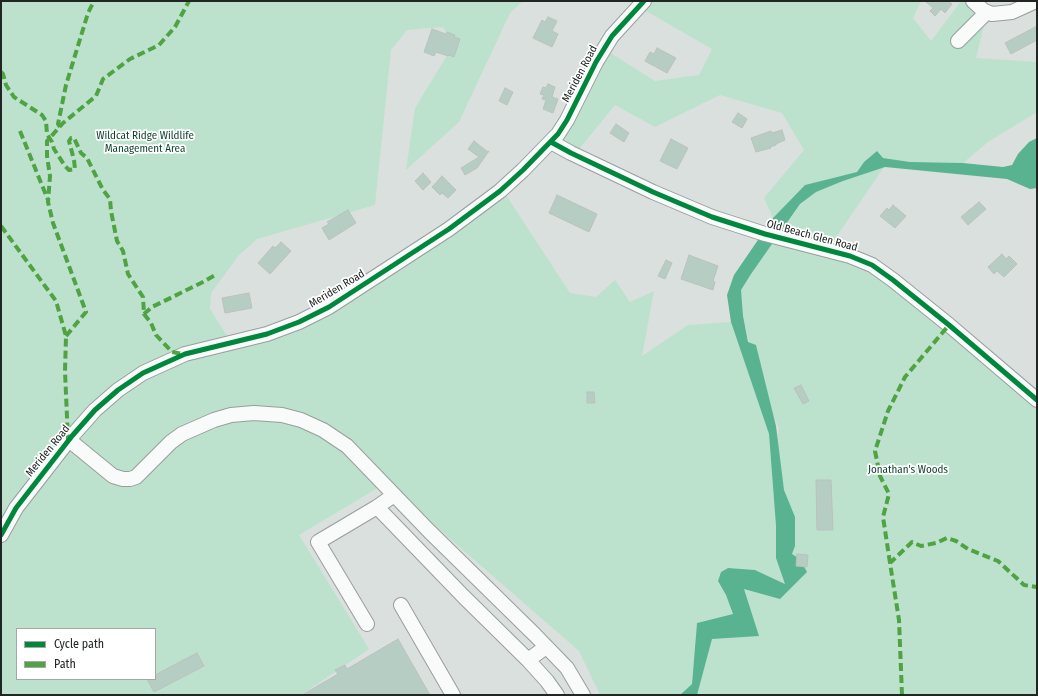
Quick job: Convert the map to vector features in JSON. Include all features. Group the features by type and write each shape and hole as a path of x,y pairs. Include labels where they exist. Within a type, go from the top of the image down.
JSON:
{"street":[{"name":"Meriden Road","path":"1,535 16,508 69,440 100,405 118,390 143,373 185,354 267,334 300,322 329,308 443,233 500,191 558,134 568,120 596,62 612,36 644,1"},
{"path":"972,1 984,11 992,14 1012,12 1036,1"},
{"path":"958,41 987,12"},
{"name":"Old Beach Glen Road","path":"551,142 653,192 712,217 795,242 850,256 872,265 949,325 1037,400"},
{"path":"69,440 113,476 123,479 130,479 136,477 171,442 182,434 214,420 231,415 254,413 282,415 309,423 337,438 347,446 567,668 582,695"},
{"path":"368,624 318,542 377,507 394,495"},
{"path":"377,507 461,595 528,660 547,681 557,695"},
{"path":"401,605 452,695"},
{"path":"528,660 546,647"}],"green space":[{"path":"1,1 523,1 510,13 459,122 406,170 415,108 454,44 443,27 407,30 391,50 375,205 257,239 239,255 211,293 210,309 231,342 289,324 434,236 502,189 570,293 596,297 615,280 630,302 654,291 642,356 688,325 731,322 769,434 776,545 786,584 775,452 779,428 760,387 739,303 743,274 773,243 800,204 816,192 884,167 826,252 841,261 860,267 884,282 937,326 946,322 1037,398 1037,695 693,695 703,639 740,633 733,589 785,584 755,570 728,568 721,572 718,581 726,595 733,614 697,623 692,684 680,695 600,695 579,651 386,483 299,535 369,649 301,695 1,695"},
{"path":"645,1 921,1 913,18 931,41 961,1 974,1 988,9 976,58 1037,62 1037,112 988,142 963,163 910,162 883,158 864,162 857,172 805,185 773,218 764,198 804,150 782,113 720,95 655,127 615,105 575,154 554,140 604,49 655,81 699,75 712,49 639,7"}],"shaded area":[{"path":"1037,138 1037,188 1030,189 1007,179 885,167 816,192 800,204 751,274 741,290 743,316 748,342 756,345 776,426 784,490 795,517 795,546 792,554 800,559 807,572 780,599 744,589 759,636 712,639 697,695 680,695 692,684 697,623 733,614 726,595 718,581 721,572 728,568 755,570 785,584 776,558 776,526 769,434 731,322 727,295 734,275 773,218 805,185 857,172 864,162 877,151 883,158 910,162 963,163 1003,167 1012,165 1018,154 1029,142"}],"building":[{"path":"925,1 948,1 952,4 945,13 941,9 935,16 930,11 933,8"},
{"path":"548,17 557,21 552,31 558,34 552,47 533,38 542,20 545,22"},
{"path":"1037,26 1037,40 1011,54 1005,43"},
{"path":"432,29 446,34 447,32 460,39 454,57 436,52 434,56 424,52"},
{"path":"657,48 676,58 667,73 645,61 650,52 654,54"},
{"path":"548,84 555,87 552,97 558,99 553,113 543,109 546,100 542,99 544,95 540,94 543,87 546,88"},
{"path":"505,88 513,92 507,105 499,101"},
{"path":"738,113 747,119 742,128 732,122"},
{"path":"616,124 629,133 624,142 610,133"},
{"path":"782,130 785,140 770,147 771,148 756,152 751,138 771,131 772,133"},
{"path":"671,139 688,148 677,169 660,161"},
{"path":"474,141 488,152 489,151 477,168 465,175 461,168 479,157 468,149"},
{"path":"423,173 431,182 423,190 415,181"},
{"path":"442,176 456,190 448,198 442,193 440,195 432,187"},
{"path":"557,195 597,214 589,232 549,213"},
{"path":"979,202 986,209 968,225 961,217"},
{"path":"893,205 906,216 895,228 880,216 887,208 889,210"},
{"path":"348,210 356,223 329,240 322,228 329,224 327,222"},
{"path":"281,242 291,251 270,274 258,263 273,246 275,248"},
{"path":"1002,254 1006,259 1009,256 1017,264 1004,277 997,271 994,274 988,267"},
{"path":"689,255 718,266 713,281 715,282 713,290 681,279"},
{"path":"666,260 672,263 665,279 658,276"},
{"path":"249,293 252,308 225,313 222,298"},
{"path":"801,385 809,401 803,404 794,388"},
{"path":"587,392 594,392 595,403 587,403"},
{"path":"816,480 831,480 833,530 817,530"},
{"path":"797,554 808,555 807,567 796,566"},
{"path":"398,639 430,695 302,695 338,674 335,670 345,665 347,669"},
{"path":"197,653 204,666 154,692 148,680 156,680 156,674"}],"marked path":[{"path":"60,127 58,124 66,85 88,13 94,1"},
{"path":"66,336 86,312 53,223 48,202 50,176 47,156 47,141 63,123 96,96 103,79 130,59 159,45 175,27 189,1"},
{"path":"1,72 6,85 14,97 42,115 46,121 47,134 54,149 65,166 69,170 75,169 69,141 71,138 74,138 81,153 87,158 103,190 110,199 117,241 123,251 128,274 143,297 144,314 151,323 156,335 172,352 183,354"},
{"path":"20,131 48,200"},
{"path":"1,226 56,301 66,336 65,371 68,440"},
{"path":"144,314 152,307 217,274"},
{"path":"890,563 883,517 889,494 880,476 875,451 888,411 905,377 949,325"},
{"path":"902,695 899,620 890,563 912,542 921,546 936,543 947,538 956,541 968,549 998,561 1024,585 1037,587"}],"cycle path":[{"path":"1,535 16,508 72,436 95,410 118,390 143,373 185,354 267,334 299,322 329,307 449,229 500,191 558,134 567,120 596,62 612,36 644,1"},
{"path":"551,142 653,192 712,217 765,234 850,256 872,265 949,325 1037,400"}],"park label":[{"name":"Wildcat Ridge Wildlife Management Area","path":"145,142"},
{"name":"Jonathan's Woods","path":"908,470"}]}
